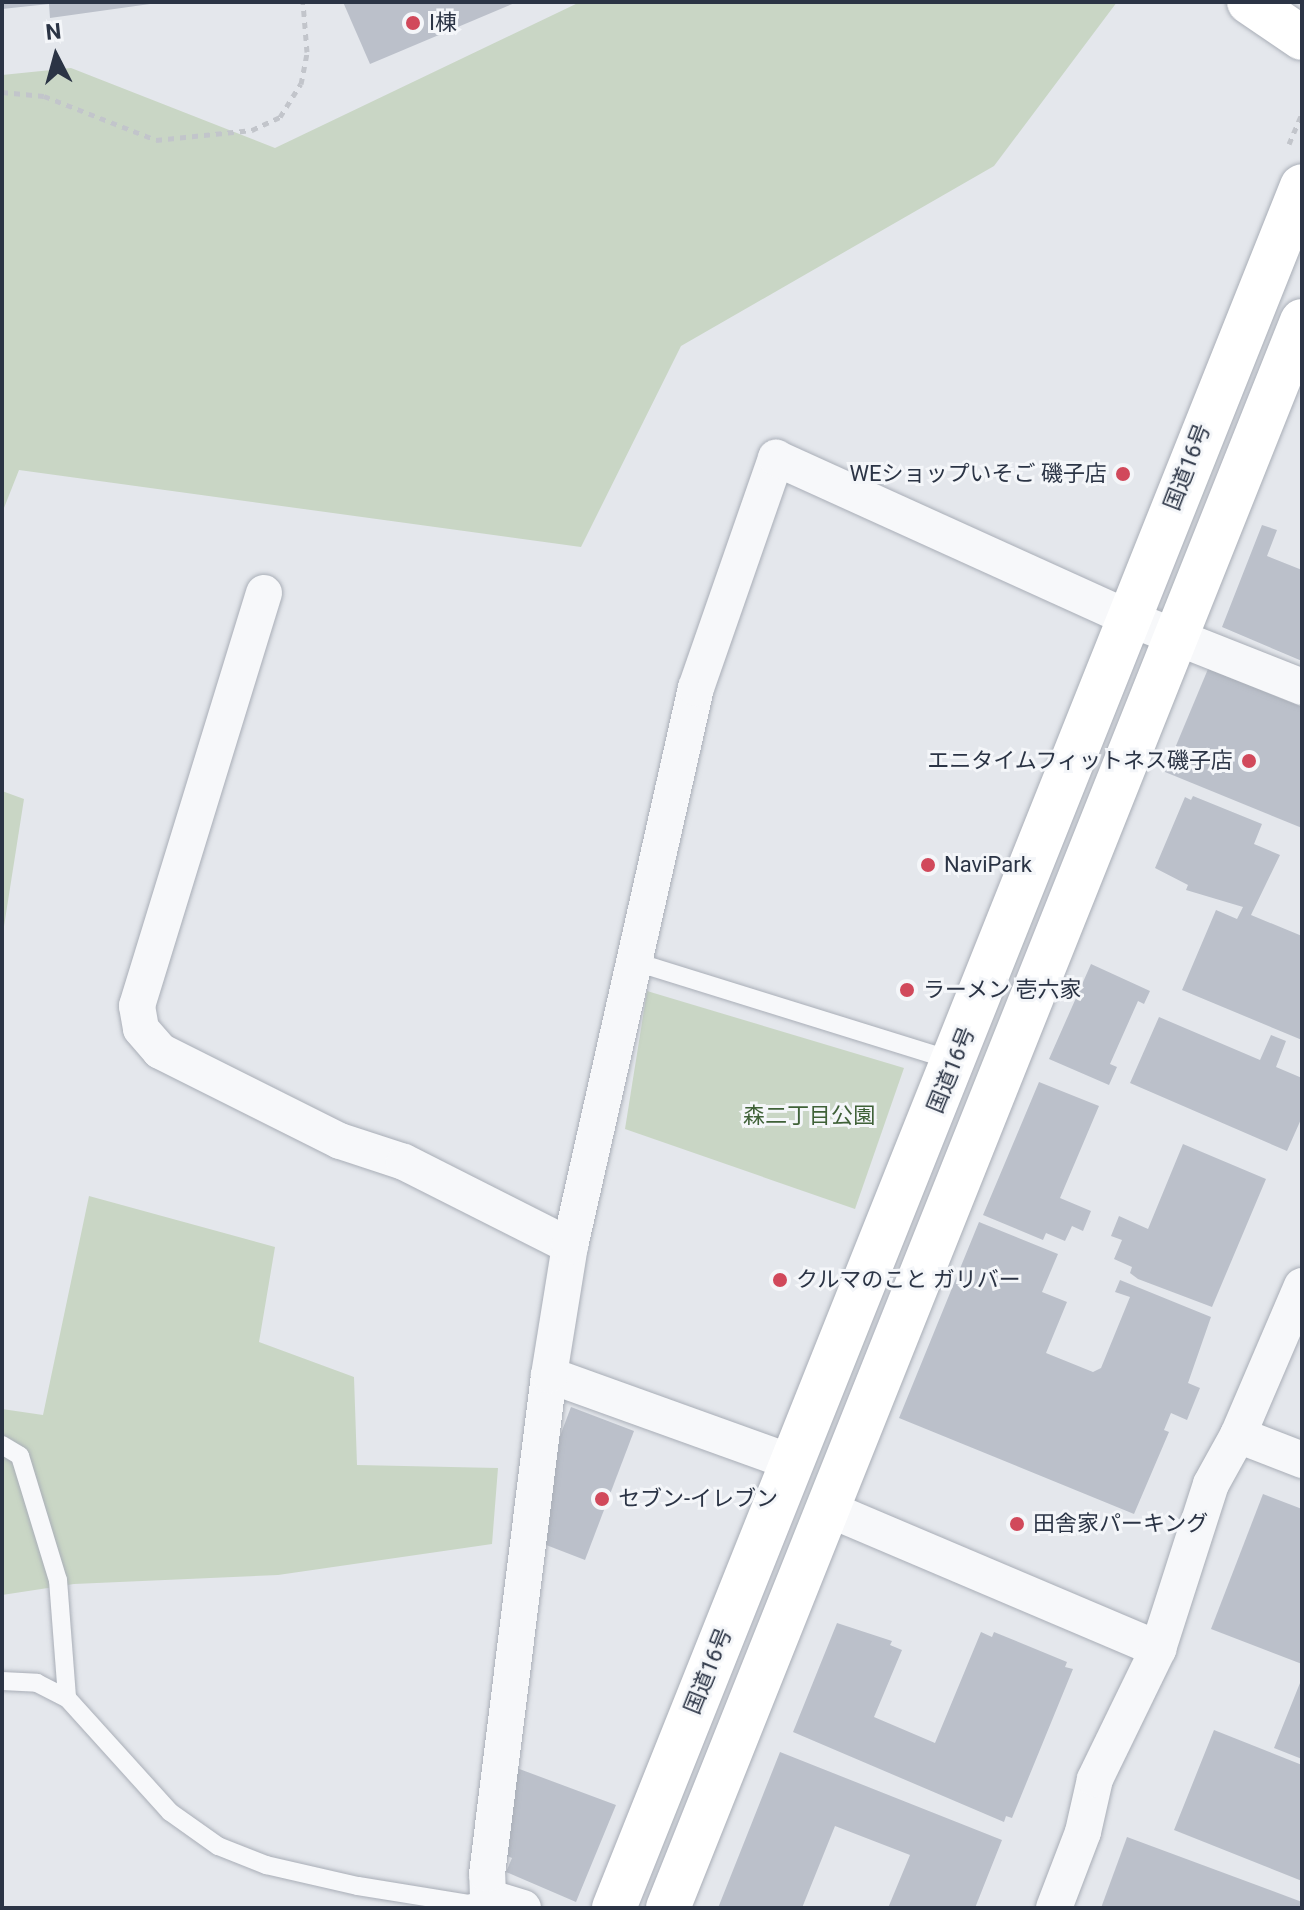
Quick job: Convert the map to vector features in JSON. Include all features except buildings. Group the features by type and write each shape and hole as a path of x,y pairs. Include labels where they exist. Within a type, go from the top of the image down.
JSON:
{"main road":[{"path":"1249,2 1302,38"},
{"name":"国道16号","path":"614,1908 955,1061 1128,618 1302,186"},
{"path":"668,1908 826,1508 1179,637 1302,321"}],"street":[{"path":"523,1908 488,1897 487,1874 549,1375 570,1246 696,688 776,458 1128,618 1302,687"},
{"path":"264,593 137,1006 141,1029 160,1051 340,1141 404,1162 570,1246"},
{"path":"1054,1908 1083,1832 1095,1779 1158,1649 1211,1484 1238,1435 1302,1286"},
{"path":"549,1375 791,1462"},
{"path":"1238,1435 1302,1460"},
{"path":"826,1508 1158,1649"}],"lane":[{"path":"636,962 955,1061"},
{"path":"2,1445 20,1456 58,1580 67,1698"},
{"path":"2,1681 37,1683 67,1698 170,1812 218,1846 266,1865 358,1886 469,1904 488,1897"}],"path":[{"path":"2,92 44,96 156,140 252,130 280,117 301,84 307,52 303,2"}],"green space":[{"path":"580,2 1117,2 994,166 681,346 581,547 19,470 2,513 2,75 71,68 275,148"},
{"path":"2,791 24,799 2,939"},
{"name":"森二丁目公園","path":"647,991 904,1068 855,1209 625,1129"},
{"path":"89,1196 275,1247 259,1342 354,1377 357,1465 498,1468 492,1544 278,1575 74,1584 2,1595 2,1409 43,1415"}],"place":[{"name":"I棟","path":"413,23"},
{"name":"WEショップいそご 磯子店","path":"1123,474"},
{"name":"エニタイムフィットネス磯子店","path":"1249,761"},
{"name":"NaviPark","path":"928,865"},
{"name":"ラーメン 壱六家","path":"907,990"},
{"name":"クルマのこと ガリバー","path":"780,1280"},
{"name":"セブン-イレブン","path":"602,1499"},
{"name":"田舎家パーキング","path":"1017,1524"}]}
